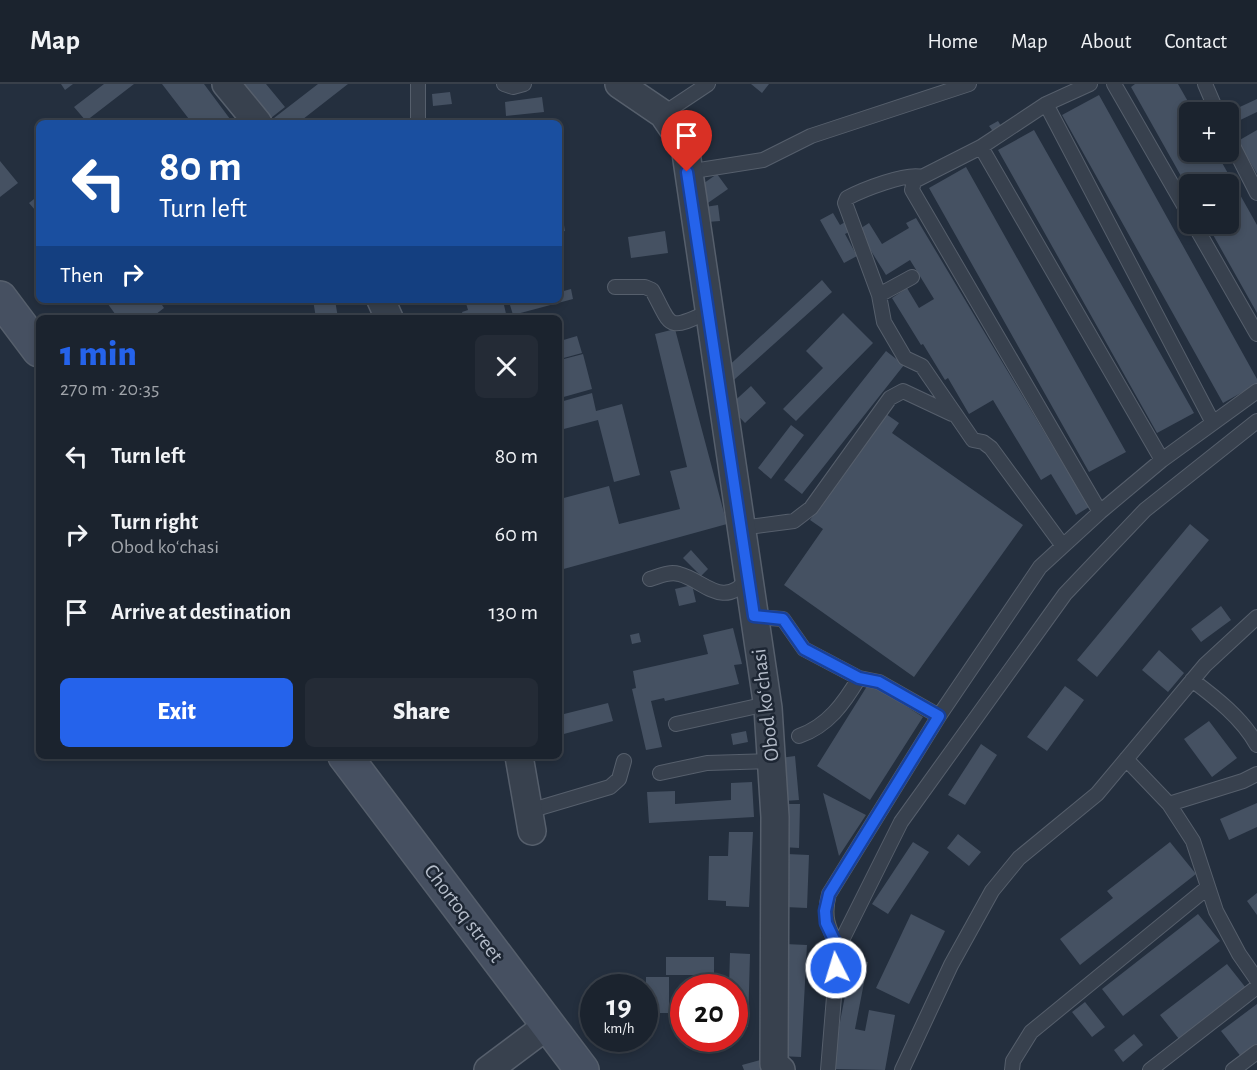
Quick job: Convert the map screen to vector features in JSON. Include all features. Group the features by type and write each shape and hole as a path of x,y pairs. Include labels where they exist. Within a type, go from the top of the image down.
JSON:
{"main road":[{"path":"0,298 36,346"},
{"name":"Chortoq street","path":"347,759 582,1070"}],"street":[{"path":"226,84 256,120"},
{"name":"Obod koʻchasi","path":"619,84 663,114 685,146 687,172 767,704 775,817 774,1064 781,1070"},
{"path":"520,759 530,821"},
{"path":"488,1070 548,1025"}],"lane":[{"path":"418,84 418,120"},
{"path":"504,84 513,87 524,84"},
{"path":"663,114 708,84"},
{"path":"687,172 763,160 811,136 969,84"},
{"path":"1090,84 1046,104 981,147 915,181 912,190 1100,512"},
{"path":"1114,84 1179,197"},
{"path":"1205,84 1213,102"},
{"path":"1046,104 1212,422"},
{"path":"981,147 1162,460"},
{"path":"1239,158 1257,193"},
{"path":"922,177 908,176 876,186 847,198 845,203 879,295 884,322 904,358 922,366 973,440 983,442 991,448 1063,546"},
{"path":"1200,234 1257,334"},
{"path":"879,295 912,277"},
{"path":"615,287 645,287 652,290 665,319 674,324 682,324 708,312"},
{"path":"741,528 794,521 811,508 890,398 903,391 957,416"},
{"path":"838,948 826,923 825,911 829,894 939,716 1040,567 1162,460 1257,391"},
{"path":"828,1070 838,948 901,822 1065,594 1145,510 1257,421"},
{"path":"651,579 668,573 679,574 711,592 724,592 735,590 748,579"},
{"path":"754,616 783,619 804,649 859,678 879,682 939,716"},
{"path":"902,1070 951,965 992,891 1019,858 1097,794 1204,665 1257,617"},
{"path":"799,736 828,720 848,697 859,678"},
{"path":"1192,680 1253,729 1257,745"},
{"path":"676,724 767,704"},
{"path":"1126,759 1169,804 1193,841 1207,888 1239,954 1257,980"},
{"path":"530,821 610,787 619,779 624,761"},
{"path":"660,773 707,763 772,761"},
{"path":"1169,804 1243,781 1257,774"},
{"path":"1012,1070 1013,1061 1031,1032 1207,888"},
{"path":"1150,1070 1257,987"},
{"path":"1233,1070 1257,1052"}],"building":[{"path":"61,84 73,84 65,90"},
{"path":"104,84 134,84 87,120 74,107"},
{"path":"162,84 204,84 231,120 190,120"},
{"path":"244,84 266,84 285,107 271,118"},
{"path":"318,84 348,84 302,120 276,120 274,118"},
{"path":"751,84 769,84 762,93"},
{"path":"1135,84 1178,84 1188,102 1179,102 1179,162 1222,162 1228,174 1180,174 1131,87"},
{"path":"450,92 452,104 433,106 432,94"},
{"path":"1099,95 1257,379 1257,384 1223,403 1062,115"},
{"path":"542,97 544,112 506,116 505,102"},
{"path":"1257,99 1257,112 1239,121 1239,107"},
{"path":"998,121 1003,129 995,134 989,126"},
{"path":"1034,130 1194,413 1157,433 998,150"},
{"path":"1257,130 1257,174 1239,143 1239,140"},
{"path":"0,161 18,183 0,197"},
{"path":"966,167 1126,452 1089,472 929,188"},
{"path":"717,174 728,189 705,205 694,190"},
{"path":"1239,193 1257,225 1257,313 1213,234 1239,234"},
{"path":"36,197 36,209 35,210 29,203"},
{"path":"718,205 720,221 707,222 705,207"},
{"path":"562,213 565,231 562,232"},
{"path":"833,213 840,225 847,221 853,230 845,234 857,256 844,263 820,220"},
{"path":"916,218 1089,507 1076,515 1051,474 1041,480 993,400 969,414 948,378 945,380 892,298 907,288 919,308 934,299 910,260 886,275 858,230 869,223 882,244 909,228 906,223"},
{"path":"665,231 668,253 631,258 628,237"},
{"path":"822,280 832,292 726,387 723,371"},
{"path":"571,289 573,299 562,302 562,291"},
{"path":"107,303 165,303 162,305 164,308 155,315 116,315"},
{"path":"314,303 336,303 338,315 316,315"},
{"path":"466,303 512,303 504,305 506,315 463,315 462,312 468,310"},
{"path":"517,303 558,303 513,315 510,305"},
{"path":"843,313 873,343 796,421 783,409 823,368 806,351"},
{"path":"675,329 727,524 562,569 562,498 609,486 619,524 680,509 670,471 687,467 655,334"},
{"path":"577,336 582,353 562,358 562,340"},
{"path":"886,351 904,365 802,494 784,480"},
{"path":"583,354 592,389 562,397 562,359"},
{"path":"751,386 766,403 745,423 729,406"},
{"path":"592,393 596,411 622,404 640,475 614,482 598,420 562,429 562,401"},
{"path":"886,414 899,423 892,433 1023,525 914,677 784,585 823,529 810,520"},
{"path":"791,425 804,435 771,479 758,468"},
{"path":"1190,524 1209,540 1097,677 1077,660"},
{"path":"691,550 708,569 701,576 683,558"},
{"path":"692,585 696,602 679,606 675,589"},
{"path":"1221,606 1231,620 1201,642 1191,629"},
{"path":"733,628 742,664 734,665 739,684 665,701 664,698 651,701 662,747 646,750 632,689 636,688 633,671 708,654 703,635"},
{"path":"639,633 641,642 632,644 630,635"},
{"path":"1159,650 1184,673 1168,692 1142,670"},
{"path":"869,683 923,717 870,800 817,766"},
{"path":"1065,686 1084,700 1047,751 1027,737"},
{"path":"608,703 613,721 562,734 562,714"},
{"path":"1209,721 1237,758 1212,777 1184,739"},
{"path":"746,731 748,742 733,745 731,734"},
{"path":"981,744 997,755 965,805 948,795"},
{"path":"795,756 799,800 784,801 780,758"},
{"path":"752,782 754,817 649,823 647,792 675,791 675,804 731,800 731,783"},
{"path":"823,793 866,815 839,856"},
{"path":"1257,803 1257,827 1229,840 1220,819"},
{"path":"783,804 800,804 799,848 782,847"},
{"path":"729,832 753,832 749,907 726,906 726,901 708,900 709,856 728,856"},
{"path":"958,834 981,852 969,866 947,848"},
{"path":"913,842 929,852 888,914 872,904"},
{"path":"1170,842 1196,874 1080,965 1060,939 1113,898 1107,891"},
{"path":"787,854 809,855 807,908 785,907"},
{"path":"1257,893 1257,915 1247,901"},
{"path":"911,914 945,931 909,1004 876,988"},
{"path":"1198,914 1220,941 1123,1016 1102,989"},
{"path":"785,944 807,945 801,1057 779,1056"},
{"path":"730,953 750,954 748,1027 748,974 729,974"},
{"path":"666,957 714,957 714,974 666,975"},
{"path":"852,959 868,962 855,1029 865,1031 869,1010 895,1015 885,1070 831,1069"},
{"path":"1227,964 1246,988 1179,1039 1160,1015"},
{"path":"658,977 669,977 669,1013 658,1013"},
{"path":"1085,1002 1105,1027 1092,1037 1072,1012"},
{"path":"1257,1004 1257,1046 1242,1058 1221,1031"},
{"path":"1134,1034 1143,1045 1123,1062 1114,1050"},
{"path":"764,1059 767,1070 744,1070 742,1065"}],"route":[{"path":"687,172 754,616 783,619 804,649 859,678 879,682 939,716 829,894 825,911 826,923 838,948 836,968"}]}
